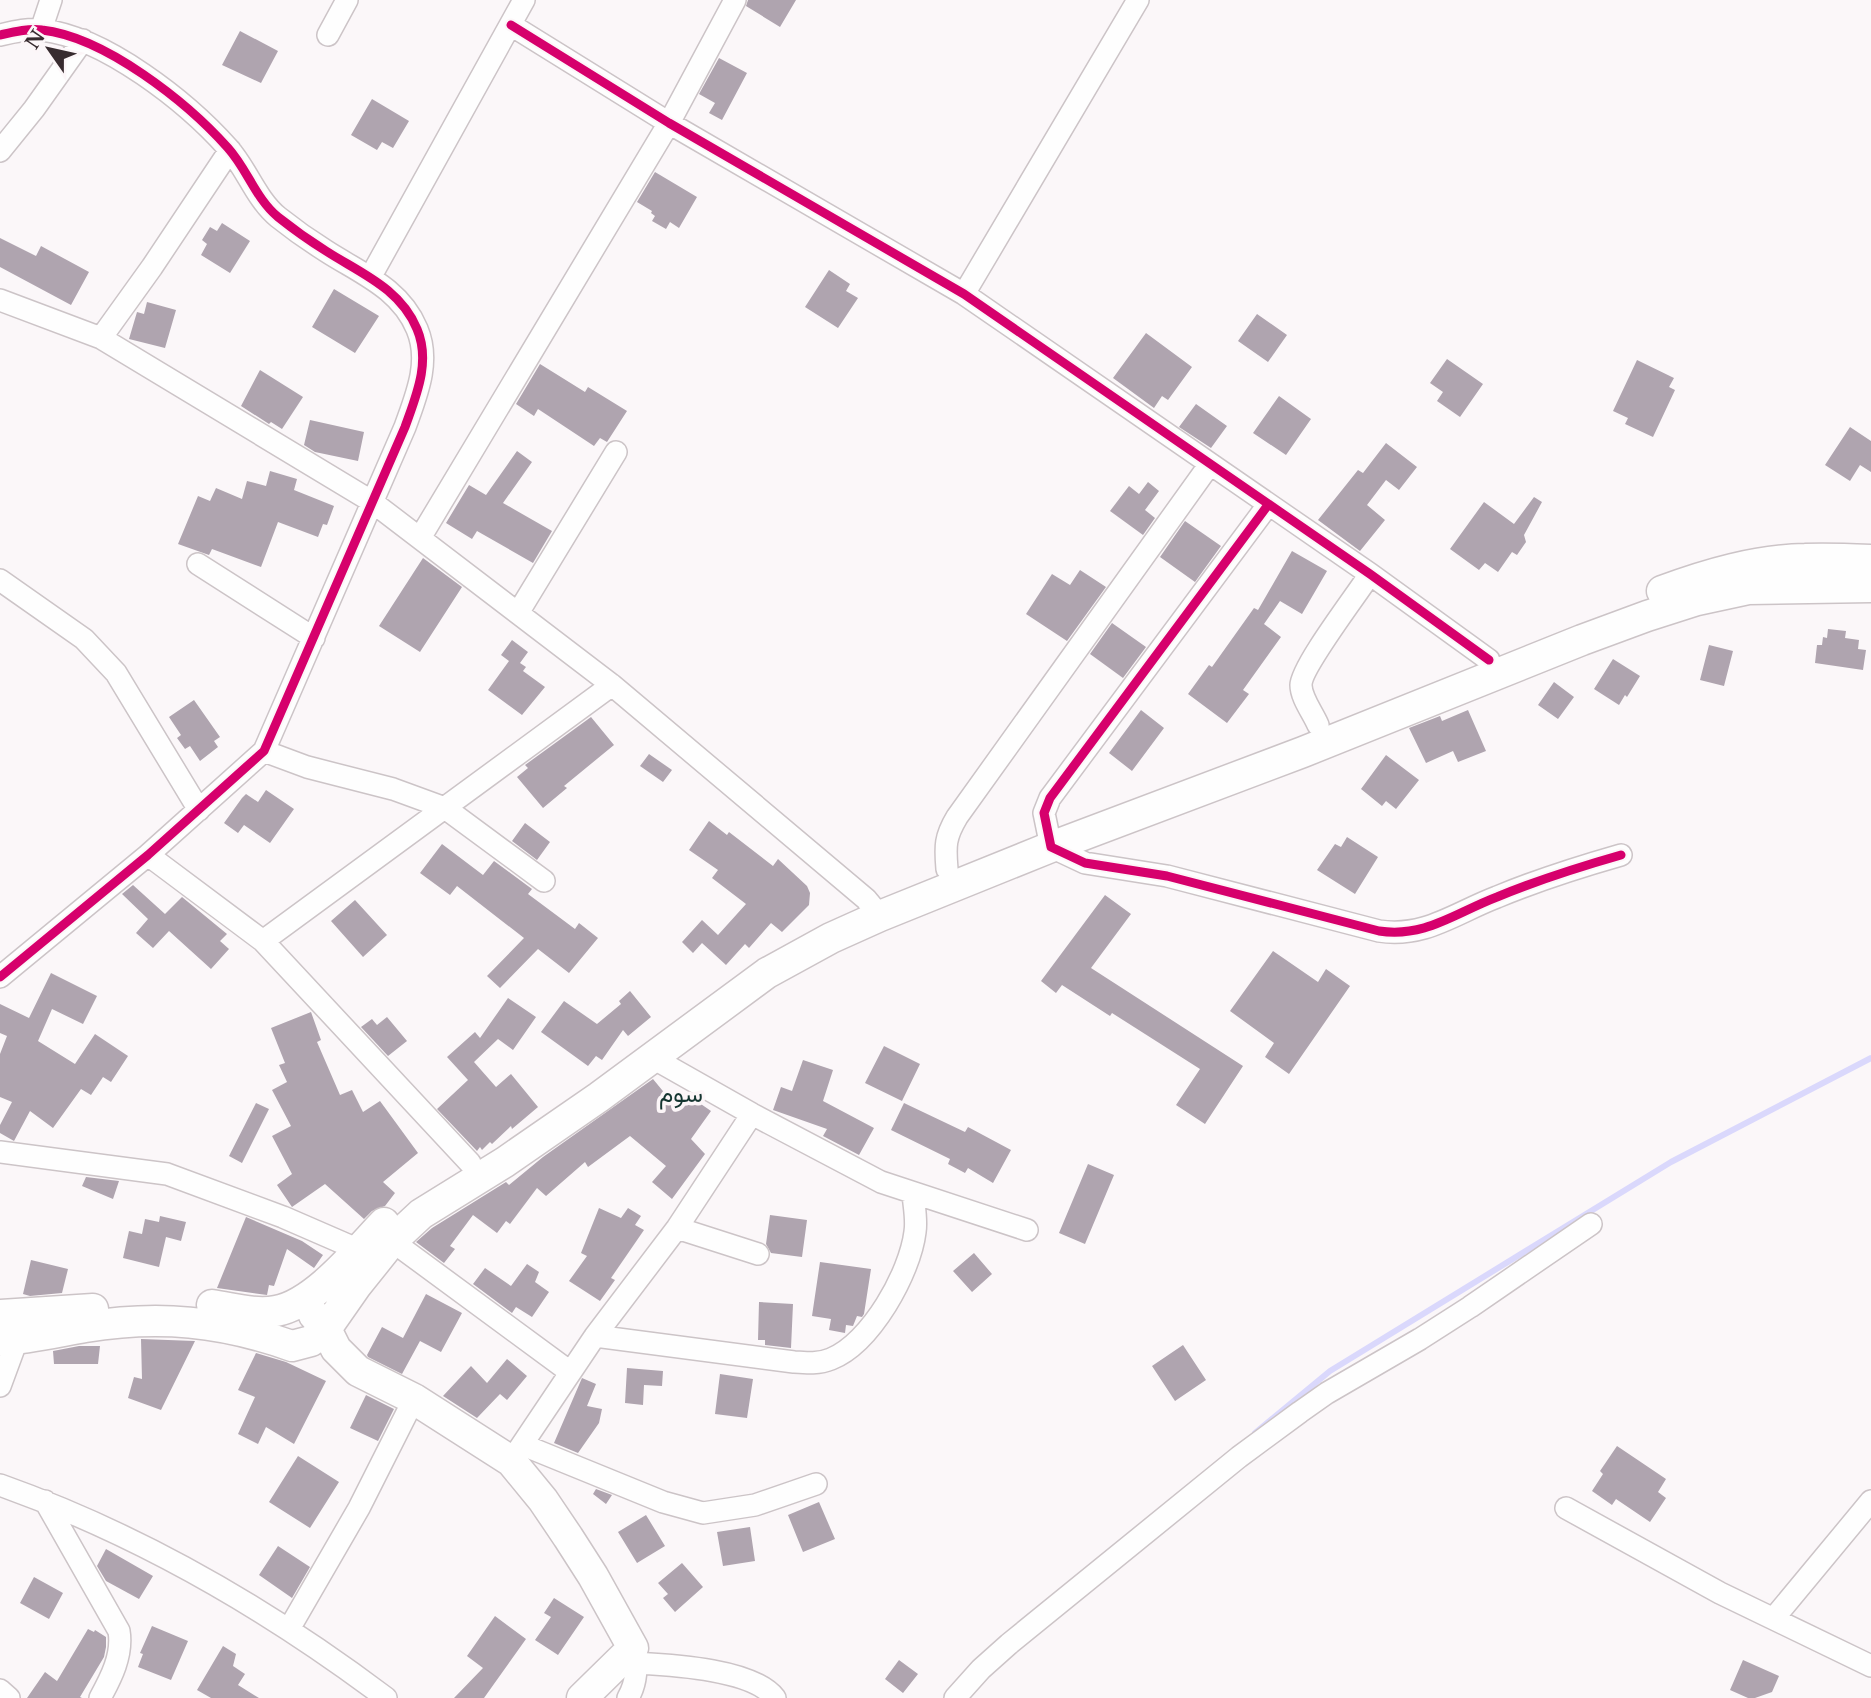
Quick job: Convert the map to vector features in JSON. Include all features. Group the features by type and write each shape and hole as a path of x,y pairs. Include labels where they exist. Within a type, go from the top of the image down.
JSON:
{"main road":[{"path":"11,1327 155,1303 211,1305 260,1312 287,1308 302,1302 406,1204 544,1116 741,971 873,908 947,869 1049,838 1303,752 1582,640 1697,600 1745,578 1803,559 1871,560"},
{"path":"11,1327 176,1321 224,1326 292,1346 311,1341 326,1329 391,1241 421,1214 534,1143 767,973 831,938 873,908 1049,838 1318,725 1686,582 1745,578 1871,587"},
{"path":"302,1302 326,1329 344,1360 358,1371 517,1453 543,1500 593,1576 635,1656 582,1698"}],"street":[{"path":"41,30 51,0"},
{"path":"328,35 347,0"},
{"path":"371,276 524,0"},
{"path":"420,538 669,123 735,0"},
{"path":"964,294 1139,0"},
{"path":"511,26 669,123 964,294 1370,574 1489,660"},
{"path":"0,35 41,30 83,40 162,88 230,150 275,215 326,252 371,276 405,308 418,330 423,357 419,387 405,427 264,751 148,855 0,977"},
{"path":"0,150 83,40"},
{"path":"101,338 230,150"},
{"path":"0,300 101,338 371,501 612,685 873,908"},
{"path":"518,613 616,452"},
{"path":"947,869 945,846 948,832 957,817 1210,464"},
{"path":"1269,505 1050,798 1044,813 1049,838 1085,863 1167,876 1251,900 1398,934 1415,932 1497,897 1572,869 1621,855"},
{"path":"198,564 314,638"},
{"path":"1318,725 1303,694 1301,681 1310,663 1370,574"},
{"path":"0,580 84,639 117,673 199,810"},
{"path":"263,941 612,685"},
{"path":"264,751 307,767 393,789 445,808 544,881"},
{"path":"148,855 263,941 470,1163"},
{"path":"653,1058 881,1182 1027,1230"},
{"path":"752,1114 677,1228 595,1336 517,1453 685,1510 703,1513 755,1505 816,1483"},
{"path":"0,1152 167,1174 283,1217 359,1250"},
{"path":"595,1336 794,1362 817,1363 834,1358 849,1348 874,1322 903,1272 911,1255 916,1230 913,1194"},
{"path":"955,1698 1009,1644 1239,1457 1327,1393 1430,1333 1591,1224"},
{"path":"677,1228 758,1254"},
{"path":"391,1241 570,1372"},
{"path":"0,1386 11,1327"},
{"path":"289,1629 359,1508 414,1399"},
{"path":"0,1485 45,1501 140,1546 289,1629 386,1698"},
{"path":"45,1501 119,1631 121,1642 118,1654 100,1698"},
{"path":"1774,1618 1871,1501"},
{"path":"1566,1508 1698,1581 1871,1666"},
{"path":"628,1698 635,1685 635,1656 726,1674 767,1688 775,1698"},
{"path":"0,1690 9,1698"}],"building":[{"path":"748,0 796,0 780,27 746,6"},
{"path":"240,31 278,51 261,83 222,65"},
{"path":"719,58 747,73 722,120 709,113 715,103 699,94"},
{"path":"372,99 409,121 393,148 382,142 377,150 351,135"},
{"path":"655,172 697,197 679,228 670,222 666,229 652,221 655,216 652,211 637,202"},
{"path":"222,223 250,241 230,273 201,255 207,244 202,240 210,227 217,231"},
{"path":"0,238 36,256 41,246 89,272 71,305 0,267"},
{"path":"829,270 850,284 846,291 858,298 838,328 805,307"},
{"path":"334,289 379,316 355,353 312,327"},
{"path":"147,302 176,310 165,348 129,339 137,312 144,314"},
{"path":"1257,314 1287,335 1268,362 1238,341"},
{"path":"1146,333 1192,367 1168,400 1162,396 1154,408 1113,378"},
{"path":"1447,359 1483,384 1460,417 1437,401 1443,392 1430,383"},
{"path":"1637,360 1674,378 1669,387 1675,390 1653,437 1625,424 1628,418 1613,411"},
{"path":"540,364 585,392 588,387 627,411 607,442 600,438 594,446 538,409 534,416 516,404"},
{"path":"260,370 303,397 282,429 241,406"},
{"path":"1279,396 1311,419 1286,455 1253,433"},
{"path":"1196,404 1227,426 1211,448 1179,427"},
{"path":"310,420 364,432 358,461 315,452 304,445"},
{"path":"1850,427 1871,441 1871,472 1860,465 1850,481 1825,465"},
{"path":"1386,443 1417,467 1399,490 1386,480 1367,505 1385,520 1360,551 1318,520 1358,470 1363,473"},
{"path":"517,451 532,462 503,503 552,531 533,563 477,531 472,539 446,523 469,485 486,495"},
{"path":"270,471 297,479 294,490 334,506 327,525 323,524 318,537 278,522 261,567 212,549 209,555 178,544 198,496 210,501 216,488 242,499 247,481 266,486"},
{"path":"1148,482 1159,491 1145,510 1155,518 1143,535 1110,511 1129,486 1139,494"},
{"path":"1534,497 1542,502 1524,535 1526,542 1517,555 1512,552 1498,572 1485,563 1479,570 1450,549 1484,502 1514,524"},
{"path":"1185,521 1221,546 1195,582 1160,557"},
{"path":"1292,551 1327,571 1302,614 1280,601 1264,624 1281,637 1243,690 1249,694 1227,723 1188,694 1209,665 1212,667 1254,608 1258,610"},
{"path":"423,558 462,587 420,652 379,626"},
{"path":"1080,570 1106,587 1067,641 1026,614 1052,574 1070,585"},
{"path":"1112,623 1146,647 1123,678 1090,654"},
{"path":"1828,629 1846,631 1845,638 1859,640 1858,649 1866,650 1863,670 1815,663 1817,645 1822,645 1823,637 1827,638"},
{"path":"512,640 528,652 520,663 526,667 523,671 545,687 522,715 488,690 509,661 501,655"},
{"path":"1709,645 1733,651 1724,686 1700,680"},
{"path":"1613,659 1640,676 1619,705 1594,689"},
{"path":"1554,682 1574,697 1558,719 1538,705"},
{"path":"194,700 220,737 214,741 218,747 200,761 190,746 185,749 177,738 181,735 169,717"},
{"path":"1141,710 1164,728 1132,771 1109,753"},
{"path":"1468,710 1486,751 1458,762 1453,751 1426,763 1409,728 1440,716 1442,721"},
{"path":"591,717 614,745 564,786 567,788 543,808 517,777 528,768 525,765"},
{"path":"649,754 672,770 663,782 640,766"},
{"path":"1386,755 1419,780 1396,809 1386,801 1382,806 1361,789"},
{"path":"266,790 294,809 270,843 244,825 238,833 224,823 246,794 258,802"},
{"path":"709,821 727,835 729,832 773,866 778,859 807,886 810,893 809,905 782,932 771,923 749,948 745,944 726,965 702,943 693,953 682,942 702,920 718,935 746,904 712,878 718,870 689,850"},
{"path":"525,823 550,842 537,860 512,841"},
{"path":"1347,837 1378,857 1355,894 1317,870 1335,844 1341,847"},
{"path":"442,844 483,875 494,861 532,889 528,894 575,929 579,923 598,938 569,973 538,949 500,988 487,976 524,938 457,886 450,895 420,873"},
{"path":"133,885 165,914 182,897 227,934 220,941 229,949 211,969 169,931 153,948 136,933 148,919 122,894"},
{"path":"1105,895 1131,914 1091,968 1243,1066 1205,1124 1176,1105 1200,1069 1062,985 1056,993 1041,981"},
{"path":"355,900 387,935 363,957 331,921"},
{"path":"1273,951 1318,982 1326,969 1350,986 1289,1074 1265,1057 1274,1043 1230,1011"},
{"path":"51,973 97,996 83,1024 52,1009 38,1041 75,1064 95,1034 128,1056 111,1082 103,1077 91,1095 81,1089 53,1128 30,1111 14,1141 0,1133 0,1125 12,1102 0,1097 0,1054 7,1036 0,1033 0,1004 29,1018"},
{"path":"630,991 651,1017 628,1036 623,1030 602,1060 596,1056 588,1066 541,1032 564,1001 597,1024 621,1004 619,1001"},
{"path":"508,998 536,1017 513,1050 498,1039 474,1062 496,1087 511,1074 538,1107 512,1129 511,1126 492,1144 490,1142 477,1151 437,1109 468,1080 447,1057 475,1032 480,1038"},
{"path":"311,1012 321,1040 317,1042 340,1095 352,1090 363,1112 380,1101 418,1153 383,1182 395,1193 385,1206 372,1211 364,1219 325,1184 292,1207 277,1185 292,1174 272,1136 291,1126 272,1090 287,1082 279,1065 285,1063 271,1028"},
{"path":"387,1017 407,1041 388,1056 361,1027 372,1019 377,1025"},
{"path":"884,1046 920,1064 902,1101 865,1083"},
{"path":"803,1060 833,1070 823,1101 874,1128 859,1155 823,1136 827,1129 773,1110 781,1087 792,1091"},
{"path":"653,1079 676,1107 685,1093 711,1111 691,1139 705,1154 672,1199 652,1182 666,1166 630,1136 588,1167 585,1162 546,1196 537,1188 510,1224 506,1221 497,1233 473,1215 450,1246 455,1249 444,1263 416,1242 432,1228 506,1182 509,1185 543,1157"},
{"path":"256,1103 269,1109 242,1163 229,1156"},
{"path":"904,1103 965,1132 968,1127 1011,1150 993,1183 968,1168 965,1173 948,1164 950,1159 891,1130"},
{"path":"1088,1164 1114,1175 1085,1244 1059,1233"},
{"path":"86,1177 119,1181 113,1199 82,1186"},
{"path":"599,1208 621,1218 628,1208 641,1216 635,1225 644,1230 611,1278 615,1280 600,1301 569,1281 587,1256 581,1253"},
{"path":"770,1215 807,1220 802,1257 771,1253 766,1244"},
{"path":"160,1216 186,1222 181,1241 166,1237 159,1267 123,1258 129,1231 142,1234 145,1219 159,1222"},
{"path":"246,1217 302,1241 323,1255 314,1268 287,1249 274,1286 269,1285 267,1295 217,1288"},
{"path":"974,1253 992,1274 972,1292 953,1271"},
{"path":"31,1260 68,1269 62,1293 30,1296 23,1294"},
{"path":"820,1262 871,1269 864,1314 862,1317 857,1316 853,1326 846,1325 845,1333 829,1330 831,1319 812,1316"},
{"path":"527,1264 539,1272 535,1282 549,1292 532,1317 516,1307 512,1313 473,1284 485,1268 511,1286"},
{"path":"426,1294 462,1313 441,1352 420,1341 402,1374 368,1357 382,1327 403,1338"},
{"path":"759,1302 793,1304 791,1348 765,1345 765,1340 758,1340"},
{"path":"141,1339 195,1341 161,1410 128,1398 134,1377 142,1379"},
{"path":"1183,1345 1206,1380 1175,1401 1152,1366"},
{"path":"79,1346 100,1346 98,1364 54,1364 53,1351"},
{"path":"256,1353 286,1362 326,1381 294,1444 266,1427 258,1444 238,1434 255,1397 238,1390"},
{"path":"507,1359 527,1376 507,1400 500,1394 477,1418 443,1396 471,1366 487,1383"},
{"path":"627,1368 663,1371 662,1386 644,1385 643,1405 625,1403"},
{"path":"720,1374 753,1379 747,1418 715,1414"},
{"path":"582,1378 596,1384 587,1406 602,1409 599,1423 578,1453 554,1443"},
{"path":"366,1395 394,1409 378,1441 350,1428"},
{"path":"1617,1446 1666,1479 1658,1492 1666,1498 1650,1522 1616,1499 1612,1505 1592,1491 1603,1474 1600,1471"},
{"path":"298,1456 339,1482 310,1528 269,1502"},
{"path":"596,1489 612,1495 606,1504 593,1494"},
{"path":"819,1502 835,1539 803,1552 788,1515"},
{"path":"646,1515 665,1546 637,1563 618,1532"},
{"path":"750,1527 755,1561 723,1566 717,1532"},
{"path":"278,1546 310,1567 292,1598 259,1575"},
{"path":"106,1549 153,1576 139,1599 106,1581 97,1566"},
{"path":"682,1563 703,1587 675,1612 663,1598 668,1594 658,1583"},
{"path":"34,1577 63,1593 49,1619 20,1603"},
{"path":"554,1598 584,1617 558,1655 535,1640 551,1617 544,1613"},
{"path":"495,1616 526,1639 484,1698 454,1698 483,1668 467,1656"},
{"path":"152,1626 188,1641 171,1680 138,1667 143,1654 140,1653"},
{"path":"88,1629 106,1637 106,1647 104,1657 80,1697 82,1698 27,1698 45,1672 57,1681"},
{"path":"223,1646 236,1654 233,1666 245,1674 238,1685 259,1698 211,1698 197,1690"},
{"path":"899,1660 918,1674 903,1693 885,1679"},
{"path":"1743,1660 1779,1676 1772,1692 1748,1698 1730,1690"}],"waterway":[{"path":"1255,1433 1330,1371 1671,1162 1871,1058"}],"cycle path":[{"path":"511,25 669,123 964,294 1370,574 1489,660"},
{"path":"0,35 37,30 66,35 118,58 168,92 228,148 270,210 314,243 390,292 410,315 417,329 423,354 420,379 405,427 264,751 148,855 0,977"},
{"path":"1268,505 1050,798 1044,813 1051,847 1085,863 1167,876 1379,931 1396,932 1440,923 1528,885 1621,855"}],"district":[{"name":"سوم","path":"681,1094"}]}
